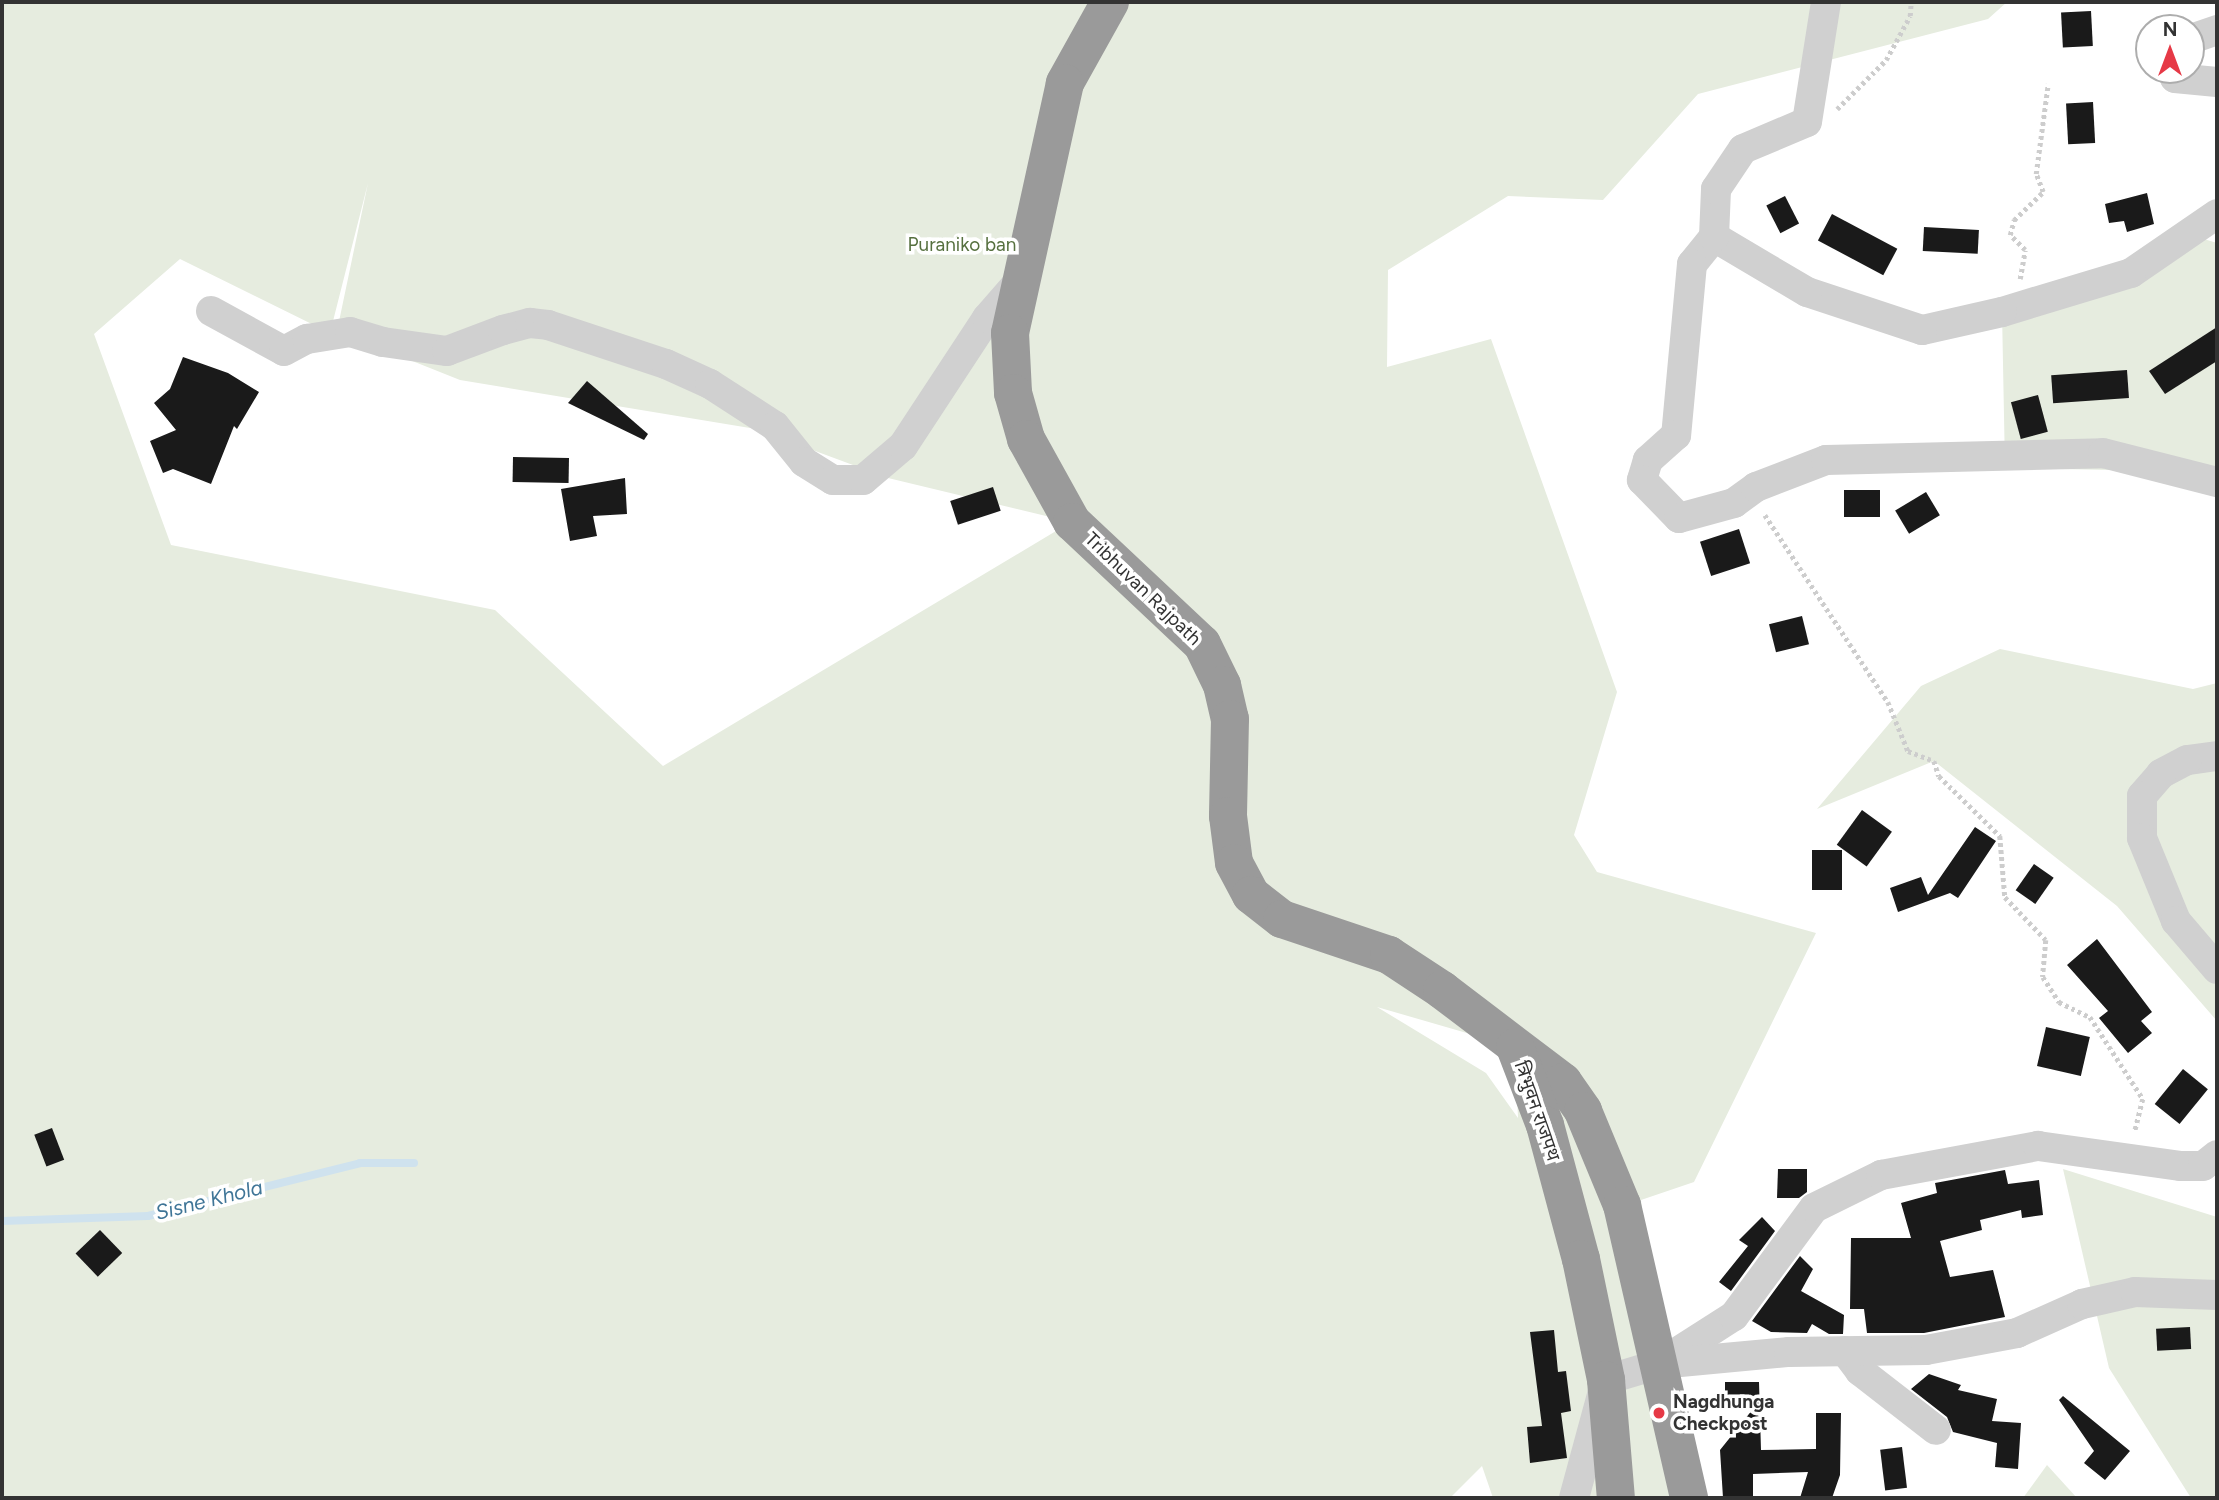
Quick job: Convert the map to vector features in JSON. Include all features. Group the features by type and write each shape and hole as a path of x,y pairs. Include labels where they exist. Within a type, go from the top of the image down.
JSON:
{"highway":[{"name":"Tribhuvan Rajpath","path":"1110,2 1065,83 1010,333 1013,393 1026,439 1072,522 1202,643 1222,685 1230,719 1229,828 1234,863 1251,895 1282,919 1389,955 1515,1047"},
{"name":"त्रिभुवन राजपथ","path":"1515,1047 1563,1082 1583,1111 1622,1205 1689,1498"},
{"name":"त्रिभुवन राजपथ","path":"1515,1047 1545,1125 1581,1259 1606,1380 1616,1498"}],"street":[{"path":"1826,2 1807,122 1743,149 1716,189 1714,237 1692,264 1676,435 1648,460 1642,480 1679,518 1734,503 1756,487 1826,460 1952,460 2031,454 2103,453 2217,482"},
{"path":"1714,237 1807,292 1922,330 2002,312 2131,273 2217,214"},
{"path":"211,311 284,351 318,336 350,332 383,342 447,351 530,323 548,326 666,364 710,384 775,426 803,462 833,480 863,480 903,446 987,318 1021,279"},
{"path":"2217,756 2187,760 2161,774 2142,796 2142,838 2176,921 2217,969"},
{"path":"1659,1364 1734,1316 1814,1208 1881,1175 2038,1146 2119,1160 2191,1166 2203,1166 2217,1155"},
{"path":"1574,1498 1606,1380 1659,1364 1845,1352 1926,1350 1976,1343 2017,1333 2082,1304 2134,1292 2217,1295"},
{"path":"1845,1352 1860,1371 1936,1430"}],"path":[{"path":"1807,122 1845,106 1886,60 1910,16 1911,2"},
{"path":"2002,312 2006,295 2019,282 2024,267 2025,250 2010,235 2014,220 2043,192 2036,174 2048,84"},
{"path":"1756,487 1769,527 1786,545 1888,702 1908,751 1934,761 1939,776 2000,836 2006,897 2046,940 2043,978 2059,1002 2090,1017 2143,1099 2141,1119 2119,1160"}],"green space":[{"name":"Puraniko ban","path":"2,2 2007,2 1988,19 1698,94 1603,200 1508,196 1388,270 1387,367 1491,339 1617,692 1574,835 1597,872 1816,933 1694,1182 1641,1200 1659,1364 1701,1498 1493,1498 1482,1466 1450,1498 2,1498","holes":["368,183 337,331 460,380 756,429 888,478 1071,522 663,766 495,610 171,545 94,334 180,259 330,333","1377,1007 1515,1047 1518,1118 1486,1073"]},
{"path":"2184,233 2217,243 2217,480 2170,471 2005,468 2002,312 2131,273"},
{"path":"2000,649 2193,689 2217,683 2217,1021 2117,906 1934,761 1817,809 1921,686"},
{"path":"2063,1169 2217,1217 2217,1498 2191,1498 2109,1368"},
{"path":"2047,1465 2077,1498 2023,1498"}],"building":[{"path":"2091,11 2093,46 2063,48 2061,13"},
{"path":"2093,102 2095,143 2068,144 2066,103"},
{"path":"2147,193 2154,224 2127,232 2124,221 2109,223 2105,204"},
{"path":"1785,196 1799,224 1780,233 1766,206"},
{"path":"1832,214 1897,249 1883,275 1818,240"},
{"path":"1924,227 1979,230 1978,254 1923,251"},
{"path":"2217,327 2217,361 2165,394 2149,371"},
{"path":"183,357 228,373 259,392 237,429 234,426 211,484 173,469 163,473 150,441 176,430 154,403 170,389"},
{"path":"2127,370 2129,398 2053,403 2051,375"},
{"path":"587,381 648,434 644,440 568,403"},
{"path":"2038,395 2048,432 2021,439 2011,402"},
{"path":"513,457 569,458 569,483 513,482"},
{"path":"625,478 627,514 593,516 597,536 570,541 561,489"},
{"path":"993,487 1001,511 958,525 950,501"},
{"path":"1844,490 1880,490 1880,517 1844,517"},
{"path":"1926,492 1940,515 1909,534 1895,511"},
{"path":"1739,529 1750,563 1711,576 1700,542"},
{"path":"1802,616 1809,644 1776,652 1769,624"},
{"path":"1862,810 1892,832 1867,867 1837,845"},
{"path":"1975,827 1996,841 1958,898 1950,893 1898,912 1890,888 1921,877 1928,895"},
{"path":"1812,850 1842,850 1842,890 1812,890"},
{"path":"2034,864 2054,878 2035,904 2016,890"},
{"path":"2097,939 2152,1012 2141,1021 2152,1033 2128,1053 2099,1018 2108,1011 2067,965"},
{"path":"2046,1027 2090,1037 2081,1076 2037,1066"},
{"path":"2183,1069 2208,1089 2180,1124 2155,1104"},
{"path":"52,1128 64,1160 46,1167 34,1135"},
{"path":"1778,1169 1807,1169 1807,1192 1799,1198 1777,1198"},
{"path":"2005,1170 2008,1184 2039,1180 2043,1215 2022,1218 2021,1210 1980,1220 1982,1230 1940,1241 1950,1277 1993,1270 2005,1317 1924,1333 1867,1333 1864,1309 1850,1309 1851,1238 1911,1238 1901,1203 1937,1193 1935,1183"},
{"path":"1762,1217 1775,1231 1731,1291 1719,1282 1748,1246 1739,1240"},
{"path":"100,1230 122,1253 98,1277 76,1254"},
{"path":"1800,1256 1813,1269 1801,1291 1844,1315 1843,1334 1829,1334 1812,1324 1807,1333 1771,1332 1752,1321"},
{"path":"2190,1327 2191,1349 2157,1351 2156,1329"},
{"path":"1554,1330 1558,1372 1566,1371 1571,1411 1561,1413 1567,1458 1530,1463 1527,1427 1542,1426 1530,1332"},
{"path":"1929,1374 1961,1385 1958,1390 1997,1399 1992,1421 2021,1423 2018,1469 1995,1467 1997,1443 1953,1432 1947,1417 1911,1389"},
{"path":"1725,1382 1759,1382 1761,1450 1816,1449 1816,1413 1841,1413 1840,1475 1832,1498 1800,1498 1808,1472 1753,1474 1753,1498 1723,1498 1720,1450 1757,1404 1725,1403"},
{"path":"2063,1396 2130,1451 2105,1480 2084,1463 2094,1451 2059,1400"},
{"path":"1902,1447 1907,1488 1885,1490 1880,1450"}],"waterway":[{"name":"Sisne Khola","path":"2,1221 148,1216 360,1163 414,1163"}],"place":[{"name":"Nagdhunga Checkpost","path":"1659,1413"}]}
